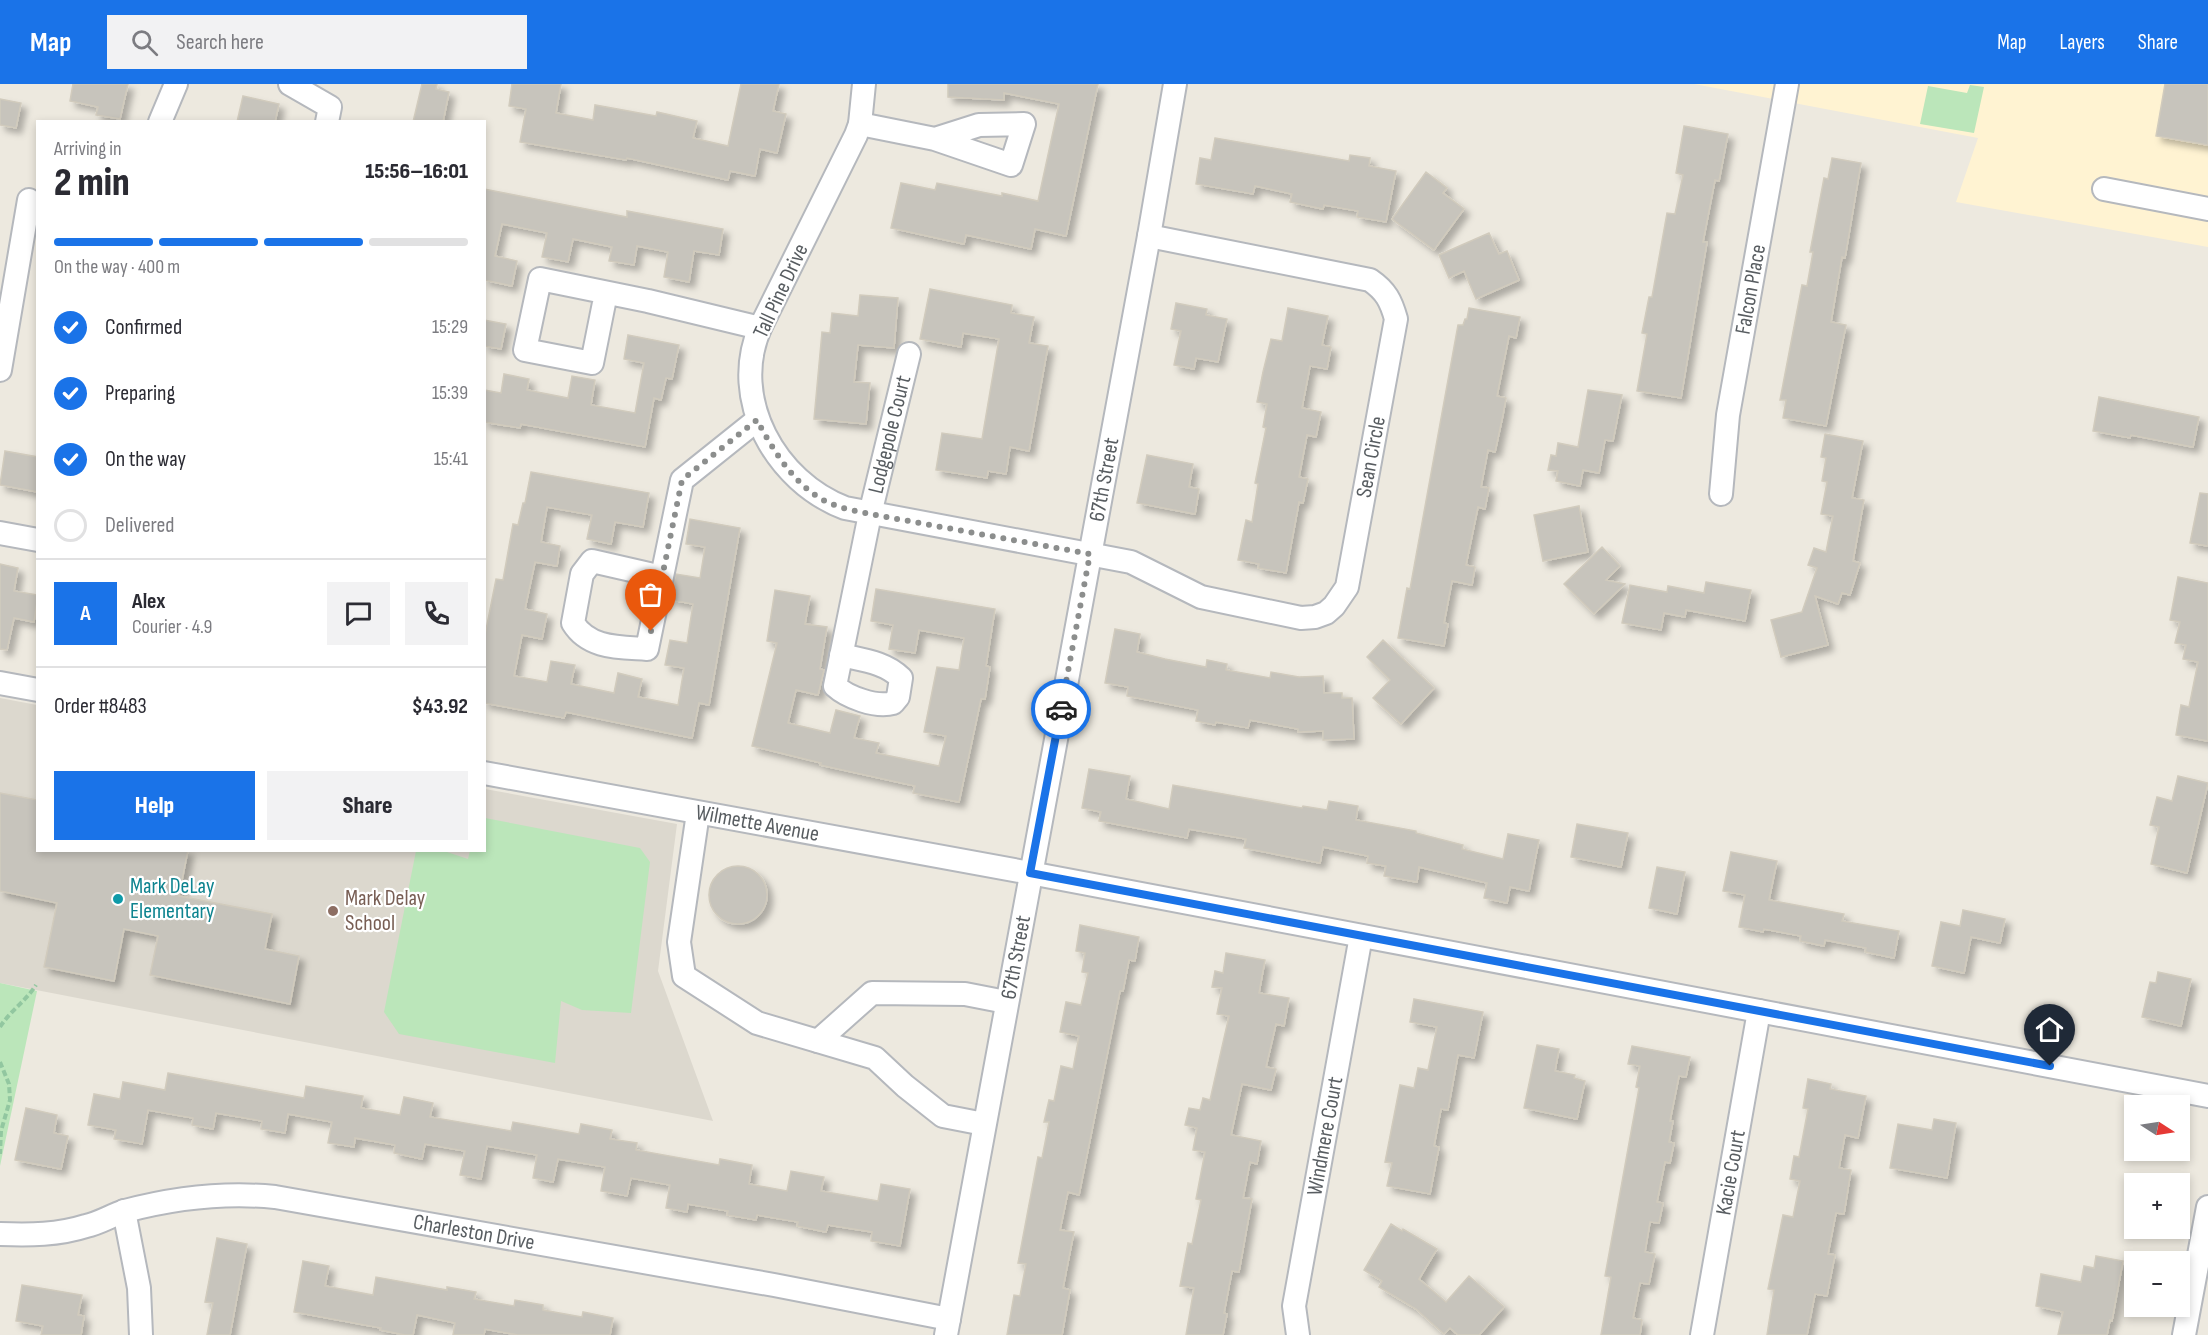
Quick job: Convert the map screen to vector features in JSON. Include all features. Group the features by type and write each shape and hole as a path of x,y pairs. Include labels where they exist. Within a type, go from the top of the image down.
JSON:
{"street":[{"path":"161,120 176,84"},
{"path":"290,84 330,107 327,120"},
{"name":"Tall Pine Drive","path":"864,84 860,124 845,159 760,328 751,370 757,420 771,447 807,488 825,501 870,514 1090,554"},
{"name":"67th Street","path":"947,1327 1149,236 1175,84"},
{"name":"Falcon Place","path":"1721,495 1728,416 1787,84"},
{"path":"860,124 935,139"},
{"path":"2104,189 2208,209"},
{"path":"0,370 28,274 29,200"},
{"name":"Sean Circle","path":"1090,554 1131,562 1201,597 1301,618 1326,613 1342,597 1347,587 1396,319 1387,293 1370,280 1149,236"},
{"path":"606,292 760,328"},
{"name":"Lodgepole Court","path":"841,655 870,514 909,354"},
{"path":"662,577 592,561 582,574 573,623 579,633 603,645 647,649 662,577 682,480 757,420"},
{"path":"0,533 36,540"},
{"path":"0,683 36,690"},
{"name":"Wilmette Avenue","path":"486,773 1030,873 2208,1096"},
{"path":"698,813 679,942 684,976 757,1023 876,1058 905,1086 943,1116 984,1124"},
{"name":"Windmere Court","path":"1298,1335 1294,1306 1361,936"},
{"path":"818,1041 872,993 965,993 1006,1002"},
{"name":"Kacie Court","path":"1702,1335 1759,1011"},
{"name":"Charleston Drive","path":"0,1234 32,1236 65,1232 88,1226 124,1211 194,1197 219,1195 275,1197 751,1281 947,1327"},
{"path":"2184,1335 2208,1207"},
{"path":"124,1211 139,1288 141,1335"}],"path":[{"path":"0,1027 12,1011 28,998 36,985"},
{"path":"0,1062 9,1084 10,1100 1,1131 0,1154"}],"shaded area":[{"path":"1694,84 2208,84 2208,247 1956,202 1978,138"},
{"name":"Mark Delay School","path":"0,698 36,705 36,852 486,852 486,789 677,824 658,971 713,1121 0,983"}],"green space":[{"path":"1970,85 1984,87 1974,133 1920,124 1928,86 1967,93"},
{"path":"486,818 640,848 650,862 631,1013 582,1010 561,1001 555,1063 399,1034 384,1012 416,852 447,852 468,859 470,852 486,852"},
{"path":"0,983 37,991 0,1166"}],"building":[{"path":"73,84 128,84 120,119 96,115 98,107 70,101"},
{"path":"422,84 437,84 436,89 449,92 443,120 413,120"},
{"path":"512,84 561,84 556,113 593,120 595,105 656,116 657,112 697,121 693,138 728,146 741,84 779,84 773,111 786,114 777,153 760,149 755,176 730,171 728,180 627,158 626,160 520,142 526,109 509,106"},
{"path":"948,84 1098,84 1066,236 1035,229 1031,249 966,235 964,244 891,228 901,183 935,190 937,183 1038,201 1059,104 1004,93 1004,100 948,97"},
{"path":"2165,84 2208,84 2208,145 2156,136"},
{"path":"243,96 279,104 275,120 237,120"},
{"path":"0,99 21,103 16,128 0,125"},
{"path":"1684,126 1728,134 1719,181 1715,180 1703,242 1707,242 1681,398 1637,391 1647,334 1642,333 1649,297 1652,297 1667,213 1675,214 1683,175 1676,173"},
{"path":"1215,138 1349,161 1350,155 1370,158 1369,166 1396,171 1386,222 1357,217 1358,211 1324,205 1323,209 1290,202 1292,194 1255,186 1253,194 1196,184 1200,158 1211,160"},
{"path":"1832,158 1861,163 1845,258 1842,257 1831,322 1846,325 1826,426 1783,418 1786,400 1780,400 1802,285 1807,286 1813,252 1810,252 1824,178 1828,179"},
{"path":"1426,172 1447,188 1443,193 1464,209 1434,250 1392,219"},
{"path":"486,189 627,217 627,211 723,229 719,255 694,251 689,282 664,277 668,252 637,246 634,265 609,261 612,247 573,239 568,262 542,257 547,233 502,224 495,256 517,261 512,286 486,280"},
{"path":"1489,233 1499,254 1507,251 1519,280 1476,299 1464,271 1449,278 1439,255"},
{"path":"930,289 1012,305 1011,313 1034,317 1029,343 1048,346 1029,451 1010,447 1006,474 988,471 987,478 936,470 942,433 982,439 999,339 963,333 961,347 920,339"},
{"path":"860,295 898,298 894,348 858,345 854,382 870,383 866,424 814,419 822,332 830,333 832,313 858,316"},
{"path":"1176,303 1207,309 1206,315 1227,319 1218,362 1196,358 1194,369 1174,365 1181,331 1171,329"},
{"path":"1288,308 1328,316 1322,345 1331,347 1327,369 1310,366 1302,408 1321,412 1316,437 1307,435 1299,477 1308,479 1303,503 1299,502 1286,573 1258,568 1259,564 1238,560 1246,520 1252,522 1258,484 1255,483 1266,428 1263,427 1267,404 1257,402 1271,339 1282,341"},
{"path":"1469,308 1520,317 1516,338 1509,336 1497,396 1506,398 1503,415 1495,452 1488,450 1481,487 1489,488 1485,509 1478,507 1466,565 1475,567 1472,585 1452,581 1444,623 1448,624 1444,646 1398,638 1407,588 1410,589 1458,325 1463,325 1467,319"},
{"path":"486,320 506,324 501,349 486,346"},
{"path":"628,335 679,345 672,379 666,378 661,400 654,398 645,447 521,424 520,428 486,422 486,390 501,393 504,374 529,379 527,390 568,398 572,376 595,380 591,405 635,413 644,363 624,359"},
{"path":"1588,390 1622,395 1613,441 1605,440 1599,473 1583,470 1580,486 1556,481 1558,471 1548,470 1551,455 1556,456 1558,443 1578,447"},
{"path":"2099,397 2199,417 2193,447 2131,435 2130,438 2093,431"},
{"path":"1825,434 1863,441 1852,498 1864,500 1853,561 1860,563 1850,595 1842,593 1838,604 1815,596 1828,645 1781,657 1771,620 1802,612 1817,568 1808,565 1814,548 1826,552 1833,516 1821,514 1827,482 1822,481 1826,458 1821,457"},
{"path":"5,451 36,457 36,492 0,485"},
{"path":"1147,455 1193,464 1189,487 1199,489 1195,514 1137,503"},
{"path":"531,472 649,493 643,527 615,522 611,544 587,539 592,515 547,507 541,542 560,546 557,566 535,562 525,609 547,614 542,639 522,635 514,676 547,682 551,661 575,665 571,684 614,693 618,673 642,679 638,697 678,705 684,668 665,665 670,640 687,643 693,604 671,600 672,594 676,574 700,578 705,547 686,544 690,519 740,528 709,705 699,703 692,738 566,712 564,718 486,703 486,630 496,579 503,580 513,524 518,525 523,503 525,503"},
{"path":"2200,493 2208,494 2208,546 2190,543"},
{"path":"1579,506 1588,552 1543,561 1534,515"},
{"path":"1602,547 1620,566 1606,580 1625,584 1594,614 1564,584"},
{"path":"0,564 18,568 14,591 36,595 36,608 34,622 14,618 7,650 0,649"},
{"path":"2178,577 2208,583 2208,741 2176,735 2181,705 2189,707 2198,662 2183,659 2186,645 2175,643 2180,622 2170,620"},
{"path":"1706,582 1751,590 1745,621 1686,610 1685,617 1664,613 1661,630 1622,623 1630,585 1667,592 1668,586 1704,593"},
{"path":"876,589 995,609 986,666 990,667 985,699 981,699 959,802 913,793 915,786 820,765 821,763 752,746 777,643 767,641 775,590 810,596 805,624 827,627 820,669 824,670 818,695 796,690 788,723 830,733 836,710 860,716 854,738 879,743 876,753 939,766 946,736 924,732 937,667 959,670 964,638 919,630 915,653 889,649 893,625 871,621"},
{"path":"1115,629 1140,634 1137,652 1165,659 1206,667 1207,660 1227,664 1226,670 1270,678 1271,672 1299,677 1323,676 1324,693 1342,693 1342,698 1352,698 1354,739 1323,740 1323,731 1298,732 1298,729 1250,720 1248,728 1216,722 1215,725 1196,721 1198,710 1127,696 1128,687 1105,683"},
{"path":"1383,640 1434,688 1401,724 1373,698 1390,680 1367,657"},
{"path":"1089,769 1130,776 1126,799 1169,809 1173,785 1302,808 1303,806 1327,810 1329,801 1358,806 1356,820 1416,831 1416,833 1463,845 1462,849 1503,859 1508,834 1539,840 1529,891 1510,887 1507,903 1484,898 1487,883 1419,867 1417,882 1384,876 1386,866 1367,863 1368,856 1323,847 1320,863 1244,848 1246,839 1189,829 1187,838 1099,821 1101,812 1082,808"},
{"path":"2178,776 2208,783 2187,873 2151,864 2159,827 2150,825 2157,797 2172,801"},
{"name":"Mark DeLay Elementary","path":"0,793 36,800 36,852 188,852 179,896 272,914 265,949 299,956 290,1004 150,975 158,936 124,929 114,981 44,967 57,903 0,891"},
{"path":"1577,824 1628,833 1621,867 1571,857"},
{"path":"1731,852 1777,861 1769,900 1844,914 1842,921 1899,931 1894,958 1865,952 1866,948 1825,940 1824,946 1800,941 1801,936 1739,927 1745,895 1723,891"},
{"path":"732,866 744,866 759,874 767,889 767,901 759,916 744,924 732,924 717,916 709,901 709,889 717,874"},
{"path":"1657,867 1685,872 1677,914 1649,908"},
{"path":"1963,910 2005,919 2000,943 1971,937 1964,973 1932,966 1941,922 1960,926"},
{"path":"1080,925 1139,937 1135,961 1129,960 1123,991 1120,991 1079,1195 1068,1192 1060,1230 1074,1232 1063,1288 1070,1290 1062,1335 1007,1335 1014,1295 1020,1296 1026,1264 1018,1263 1038,1157 1042,1158 1049,1122 1044,1122 1049,1100 1054,1101 1061,1066 1073,1069 1079,1036 1060,1032 1066,1002 1081,1005 1088,973 1082,972 1085,953 1076,951"},
{"path":"1226,953 1265,960 1259,993 1289,998 1284,1026 1276,1024 1266,1067 1276,1069 1271,1090 1242,1084 1231,1135 1261,1141 1257,1164 1250,1162 1243,1198 1252,1199 1239,1272 1232,1271 1224,1313 1227,1314 1223,1335 1186,1335 1194,1288 1180,1286 1188,1243 1192,1244 1201,1200 1196,1199 1205,1152 1193,1150 1197,1128 1185,1125 1189,1108 1200,1110 1203,1098 1210,1100 1229,1016 1217,1014 1222,988 1212,987 1215,971 1223,973"},
{"path":"2158,972 2191,979 2181,1026 2142,1017 2150,982 2156,983"},
{"path":"1414,999 1483,1012 1474,1058 1458,1055 1448,1110 1441,1109 1434,1146 1439,1147 1430,1194 1387,1186 1392,1163 1385,1162 1400,1085 1414,1088 1418,1068 1428,1070 1437,1027 1410,1022"},
{"path":"1537,1045 1559,1049 1555,1071 1575,1075 1574,1078 1585,1081 1577,1119 1524,1108"},
{"path":"1632,1046 1690,1057 1686,1077 1679,1076 1670,1121 1673,1121 1669,1142 1674,1143 1670,1163 1665,1162 1657,1202 1663,1203 1659,1223 1650,1222 1645,1252 1655,1254 1649,1284 1640,1283 1633,1318 1642,1320 1640,1335 1601,1335 1611,1277 1605,1276 1639,1088 1636,1087 1640,1066 1628,1064"},
{"path":"168,1073 304,1098 306,1086 363,1096 361,1108 400,1115 404,1097 433,1103 430,1117 511,1131 513,1122 579,1134 581,1124 612,1130 610,1139 637,1143 636,1150 719,1165 720,1159 752,1165 749,1184 787,1191 791,1171 824,1177 821,1191 878,1201 881,1184 910,1189 900,1246 871,1241 872,1232 828,1225 826,1232 797,1226 798,1222 757,1215 756,1220 727,1215 728,1211 688,1204 687,1212 666,1208 670,1185 631,1178 627,1196 601,1191 605,1167 558,1159 553,1182 533,1178 537,1155 487,1146 481,1179 460,1175 465,1151 425,1144 422,1159 394,1153 395,1145 355,1138 354,1147 328,1143 332,1122 288,1114 285,1133 261,1129 262,1121 216,1113 213,1129 192,1125 193,1118 148,1110 142,1144 114,1139 116,1130 88,1125 94,1094 120,1099 123,1082 165,1090"},
{"path":"1808,1079 1831,1084 1830,1089 1866,1096 1858,1138 1845,1135 1839,1168 1851,1170 1844,1214 1836,1213 1828,1254 1835,1255 1827,1296 1815,1294 1807,1335 1767,1335 1774,1290 1768,1289 1783,1215 1793,1217 1800,1181 1790,1179 1794,1156 1799,1157 1808,1109 1803,1108"},
{"path":"26,1108 57,1115 54,1133 68,1136 61,1169 15,1160"},
{"path":"1934,1119 1956,1123 1947,1178 1890,1168 1898,1124 1932,1130"},
{"path":"1391,1224 1437,1249 1419,1279 1446,1302 1469,1276 1504,1307 1479,1335 1458,1335 1450,1328 1444,1334 1416,1309 1379,1287 1382,1281 1364,1270"},
{"path":"217,1238 247,1244 230,1335 207,1335 213,1303 205,1302"},
{"path":"2096,1256 2123,1261 2112,1321 2110,1320 2107,1335 2058,1335 2063,1312 2036,1306 2041,1274 2081,1282 2084,1266 2094,1268"},
{"path":"303,1261 329,1266 325,1286 373,1295 376,1277 447,1290 447,1287 476,1292 474,1299 514,1306 515,1300 543,1305 543,1310 582,1317 583,1312 613,1318 610,1335 518,1335 485,1329 484,1335 453,1335 455,1323 417,1315 413,1335 405,1335 380,1330 381,1328 294,1312"},
{"path":"22,1285 82,1295 78,1315 84,1316 81,1335 41,1335 43,1326 16,1321"}],"way so far":[{"path":"651,631 682,480 757,420 771,447 790,471 807,488 825,501 870,514 1090,554 1061,709"}],"place":[{"name":"Mark DeLay Elementary","path":"118,899"},
{"name":"Mark Delay School","path":"333,911"}],"route":[{"path":"1061,709 1030,873 2050,1066"}]}
